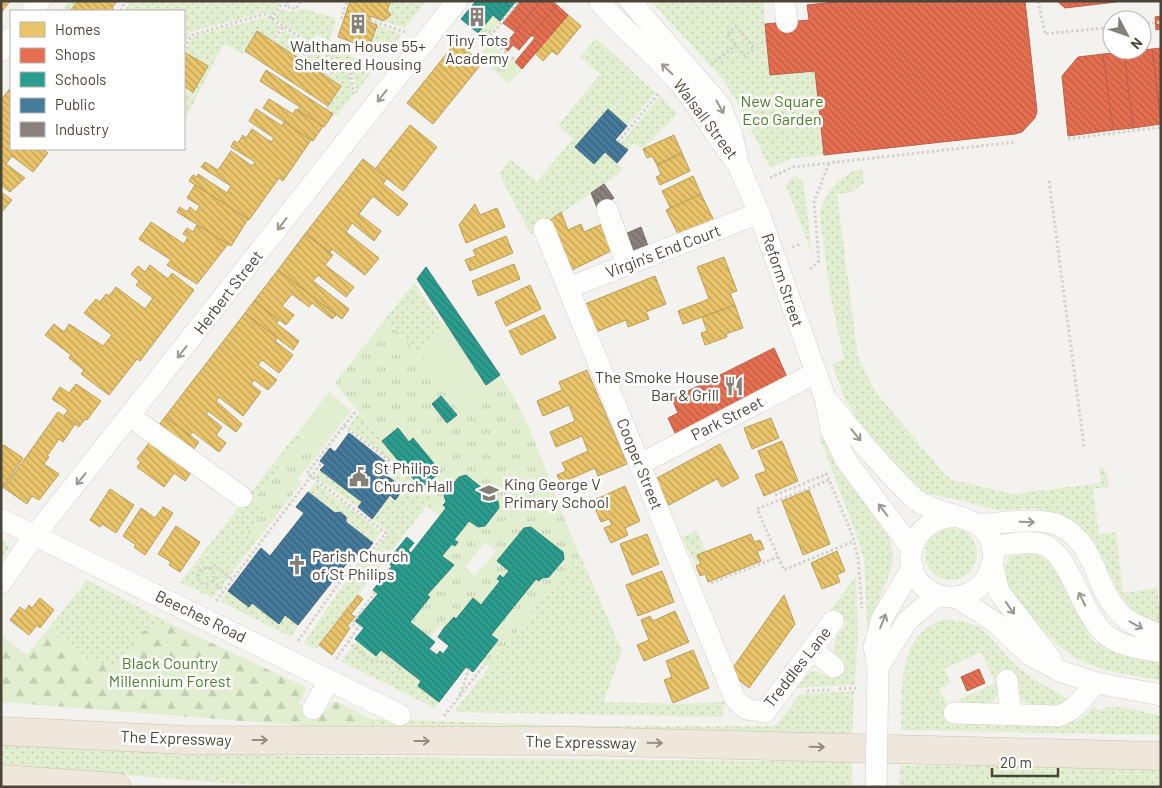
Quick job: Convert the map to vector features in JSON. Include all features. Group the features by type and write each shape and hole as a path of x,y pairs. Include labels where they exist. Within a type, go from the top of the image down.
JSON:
{"highway":[{"path":"1,718 186,740"},
{"name":"The Expressway","path":"1,731 186,740 574,741 1161,756"},
{"path":"1,779 117,787"}],"street":[{"name":"Walsall Street","path":"599,1 674,76 701,110 718,139 738,164"},
{"name":"Walsall Street","path":"630,1 720,105 732,134 738,164"},
{"path":"784,1 787,22"},
{"name":"Herbert Street","path":"1,583 35,535 131,417 451,9"},
{"path":"1,51 10,39"},
{"name":"Reform Street","path":"738,164 759,213 825,398 831,430 845,460 912,558 922,585 996,622 1030,655 1060,671 1096,683 1161,695"},
{"path":"608,210 627,265"},
{"name":"Virgin's End Court","path":"568,288 759,213"},
{"name":"Cooper Street","path":"544,229 735,699"},
{"name":"Park Street","path":"640,464 815,373"},
{"name":"Reform Street","path":"825,398 873,457 917,501 978,525"},
{"path":"131,417 242,497"},
{"path":"876,787 878,668 874,647 882,618 912,558 916,537 923,527 944,516 957,516"},
{"name":"Beeches Road","path":"1,519 331,671 400,715"},
{"path":"978,525 1024,521 1057,524 1076,537 1088,550 1107,597 1118,612 1135,626 1161,635"},
{"path":"978,525 985,532 992,555 999,592 1060,671"},
{"path":"992,555 1024,543 1043,544 1056,554 1066,568 1095,623 1110,637 1130,646 1161,652"},
{"path":"878,668 907,621 947,596 978,589 987,578 992,555"},
{"name":"Treddles Lane","path":"735,699 746,709 765,712 833,621"},
{"path":"812,650 834,667"},
{"path":"313,709 331,671"},
{"path":"1007,680 1011,714"},
{"path":"954,713 1058,716 1073,711 1084,694 1096,683"}],"path":[{"path":"271,19 280,6 287,3 296,9 301,1"},
{"path":"341,19 347,1"},
{"path":"514,59 489,38 519,1"},
{"path":"1038,1 1044,34 1102,28"},
{"path":"185,46 192,35 264,14 350,71 353,89 360,95"},
{"path":"370,20 410,33"},
{"path":"736,26 754,48 745,56 736,45 727,34 736,26"},
{"path":"273,42 283,27"},
{"path":"300,59 310,44"},
{"path":"316,49 320,44"},
{"path":"706,70 736,45"},
{"path":"326,76 335,62"},
{"path":"618,142 662,90"},
{"path":"1068,139 1161,127"},
{"path":"770,178 793,167 1016,142"},
{"path":"810,269 819,261 814,202 829,163"},
{"path":"1050,181 1084,446"},
{"path":"296,644 357,556 364,562 386,533 307,473 355,412"},
{"path":"344,426 395,465 388,476"},
{"path":"214,603 322,462"},
{"path":"824,465 854,541 860,568 862,614"},
{"path":"775,495 827,474"},
{"path":"829,480 758,509 784,570 854,541"},
{"path":"708,584 778,557"},
{"path":"212,581 205,583 199,577 201,570 210,569 214,565 232,579"},
{"path":"210,569 214,576 212,581"},
{"path":"212,581 224,590"},
{"path":"358,629 352,624 375,592"},
{"path":"331,671 360,625"},
{"path":"348,642 369,660 392,662 401,670"},
{"path":"444,717 485,664"},
{"path":"459,697 469,669"},
{"path":"861,688 861,697"}],"green space":[{"path":"68,1 78,1 71,10 62,10"},
{"path":"129,1 282,1 271,16 265,12 191,32 185,41 185,10 126,10"},
{"path":"391,1 426,1 405,28 383,21 390,15 387,10"},
{"name":"New Square Eco Garden","path":"651,1 763,1 770,75 815,71 824,155 790,159 770,168 734,96 719,75"},
{"path":"302,8 337,19 329,41 317,34 314,38 319,42 316,46 274,18 281,9 294,12"},
{"path":"493,15 500,21 486,39 522,69 509,83 478,57 485,48 478,33"},
{"path":"265,17 281,27 272,41 257,32 242,54 224,43 185,120 185,87 193,91 185,50 194,36"},
{"path":"377,25 402,34 387,54 369,48"},
{"path":"284,30 306,45 297,58 275,43"},
{"path":"596,38 656,93 627,126 607,110 575,147 594,164 605,152 623,169 616,176 531,234 499,174 510,159 537,181 573,139 558,126 600,74 580,57"},
{"path":"331,42 373,70 358,90 355,87 352,71 318,48 321,44 327,48"},
{"path":"310,47 333,62 324,75 301,60"},
{"path":"336,64 349,72 352,91 355,93 337,116 326,109 341,87 327,77"},
{"path":"660,96 677,114 643,149 634,143 628,150 620,144"},
{"path":"862,168 864,183 852,192 837,194 858,357 875,391 945,475 953,480 1013,494 1101,483 1099,466 1106,471 1109,487 1093,489 1099,534 1116,532 1123,593 1157,588 1161,627 1151,624 1129,608 1120,595 1096,546 1078,526 1053,513 1037,509 996,510 964,501 923,493 865,433 845,399 832,364 844,359 830,294 820,216 825,200 834,186 847,175"},
{"path":"793,176 801,180 804,185 812,254 786,185"},
{"path":"414,283 443,325 416,352 386,318"},
{"path":"386,318 416,352 445,323 486,385 500,375 513,396 534,439 579,553 489,667 481,661 491,635 536,579 539,581 542,578 550,577 564,560 563,552 531,527 524,528 498,561 509,571 503,578 500,575 497,579 500,581 481,605 472,599 456,619 454,617 444,628 440,625 430,638 410,622 430,597 427,595 454,565 442,556 452,544 455,546 457,542 454,540 469,521 478,527 485,526 499,508 498,501 466,475 459,477 444,494 446,502 443,505 446,508 440,516 427,506 431,500 421,488 440,472 413,439 409,442 382,441 335,383","holes":["441,396 457,415 447,422 432,404","485,542 496,551 475,576 465,567"]},
{"path":"450,335 489,393 460,413 422,355"},
{"path":"329,392 351,411 321,450 298,432"},
{"path":"359,413 431,500 316,649 304,643 359,561 365,565 389,532 372,519 390,495 395,500 404,489 390,478 398,466 348,427"},
{"path":"298,432 303,436 252,502 264,512 247,534 256,542 213,598 180,582"},
{"path":"303,436 321,450 298,479 302,482 256,542 247,534 264,512 252,502"},
{"path":"819,436 825,438 887,531 891,543 892,563 876,608 868,638 864,560 856,533"},
{"path":"320,470 362,502 358,507 315,477"},
{"path":"316,482 381,532 373,543 346,522 346,517 340,512 335,513 308,492"},
{"path":"946,528 956,528 970,535 977,549 977,559 970,573 956,580 946,580 936,576 929,569 925,559 925,549 929,539 936,532"},
{"path":"697,531 706,552 698,555 701,564 696,566 682,537"},
{"path":"1,539 9,547 1,561"},
{"path":"1032,552 1051,562 1093,641 1117,651 1161,660 1161,680 1120,673 1088,664 1059,646 1045,633 1015,596 1002,574 1009,557"},
{"path":"579,553 622,650 604,702 685,704 725,702 722,717 456,712 456,709"},
{"path":"856,576 858,635 855,685 797,688 811,672 819,672 831,679 844,663 834,655 834,646 836,638 846,623 830,611"},
{"path":"87,580 169,623 158,625 143,632 134,643 122,667 84,661 48,629"},
{"path":"228,591 249,607 252,603 279,623 285,615 298,625 291,637 220,601"},
{"path":"944,620 960,621 981,629 1019,668 1068,699 1062,707 1026,704 1017,694 1015,673 1001,672 998,692 992,702 961,706 958,700 995,683 981,652 944,669 951,683 939,689 949,707 1032,722 1050,723 1076,721 1094,706 1099,711 1113,707 1129,708 1161,716 1161,735 901,730 903,682 905,665 910,650 918,637 929,627"},
{"name":"Black Country Millennium Forest","path":"169,623 305,687 306,691 299,704 323,714 332,702 338,702 371,719 373,731 1,702 3,637 27,655 48,629 84,661 121,667 134,643 143,632 158,625"},
{"path":"357,641 376,656 381,650 421,681 418,686 439,702 435,708 341,661"},
{"path":"854,691 852,737 373,731 371,719 589,726 776,726 800,694"},
{"path":"1,742 288,756 852,762 852,787 307,787 222,783 1,765"},
{"path":"900,765 1161,768 1161,787 899,787"}],"building: Homes":[{"path":"1,1 10,1 1,13"},
{"path":"78,1 117,1 112,8 114,10 71,10"},
{"name":"Waltham House 55+ Sheltered Housing","path":"350,1 391,1 387,10 391,15 383,21 371,16 369,22 377,25 369,48 338,37"},
{"path":"568,15 581,26 557,55 552,51 543,61 535,53"},
{"path":"257,31 341,86 328,106 245,51"},
{"path":"456,42 482,63 433,124 407,103"},
{"path":"185,53 208,66 193,92 185,87"},
{"path":"266,70 333,114 324,127 298,110 300,107 260,81"},
{"path":"10,88 10,150 44,150 48,153 33,172 12,156 6,164 25,178 10,192 1,185 1,100"},
{"path":"269,99 293,114 296,109 323,126 313,141 263,108"},
{"path":"256,109 282,126 284,122 311,140 283,181 279,178 249,220 189,181 193,175 197,177 198,174 227,193 231,186 201,167 205,162 218,170 231,151 252,166 255,162 231,147 234,141 238,143 243,135 246,138 252,129 271,142 274,138 249,121"},
{"path":"410,125 437,147 403,191 375,169"},
{"path":"674,135 682,153 657,165 652,156 647,158 643,149"},
{"path":"682,153 690,171 660,185 656,177 661,175 657,165"},
{"path":"363,159 387,178 383,184 408,204 398,216 373,196 359,214 381,231 374,241 352,223 346,232 379,258 365,275 332,249 330,252 305,234"},
{"path":"693,176 701,194 671,209 662,191"},
{"path":"195,185 248,219 231,246 177,212 180,207 187,212 190,207 196,212 200,206 187,198"},
{"path":"1,192 12,200 1,213"},
{"path":"701,194 714,221 678,234 666,210"},
{"path":"475,204 480,215 497,208 505,227 466,243 459,225"},
{"path":"561,212 568,230 581,224 584,232 602,224 613,250 570,271 549,221"},
{"path":"151,222 184,244 188,237 183,234 187,228 193,232 197,225 228,244 197,284 167,265 171,260 139,239"},
{"path":"305,234 333,255 325,265 354,287 346,297 318,275 313,281 349,309 342,319 278,270"},
{"path":"506,236 513,253 470,271 465,260 476,256 473,250"},
{"path":"724,257 737,291 730,293 735,305 683,324 678,311 709,299 697,267"},
{"path":"514,264 520,279 478,296 472,281"},
{"path":"150,265 168,279 172,273 194,290 140,361 137,359 109,395 81,374 84,370 69,358 71,355 45,335 54,324 64,332 69,324 103,346 112,335 84,313 96,299 100,302 106,294 109,296 116,287 145,309 153,298 136,285 139,281 131,274 138,266 145,272"},
{"path":"278,270 336,315 332,319 312,303 309,307 292,294 282,306 294,315 286,325 254,301"},
{"path":"655,276 666,304 646,312 649,319 628,327 626,320 596,332 585,304"},
{"path":"530,285 541,309 506,326 495,302"},
{"path":"254,301 279,320 276,323 299,341 293,350 245,313"},
{"path":"735,305 743,328 726,334 727,337 705,345 701,333 707,331 702,317"},
{"path":"245,313 277,338 275,341 293,355 279,373 262,360 260,362 258,365 277,380 268,390 254,380 251,384 261,392 243,416 219,397 216,401 242,424 236,432 208,411 206,414 222,427 216,435 226,443 219,452 193,432 190,435 165,417"},
{"path":"544,315 556,338 521,355 509,331"},
{"path":"587,370 627,464 598,476 595,468 561,483 557,475 566,471 562,463 588,451 582,436 556,447 550,432 575,421 569,405 543,416 537,401 562,390 559,382"},
{"path":"76,384 101,401 87,420 85,419 79,427 64,416 68,410 52,399 60,387 69,393"},
{"path":"58,412 75,424 63,442 59,439 47,456 49,457 44,464 59,474 39,500 32,496 27,504 4,488"},
{"path":"165,417 199,442 193,450 155,430"},
{"path":"771,418 779,438 752,449 744,428"},
{"path":"152,439 193,470 185,481 174,473 164,487 137,467 141,462 137,459"},
{"path":"782,441 798,481 764,496 755,475 766,471 758,451"},
{"path":"720,444 739,478 722,487 717,479 669,505 655,479"},
{"path":"4,445 23,458 2,489 1,449"},
{"path":"625,486 640,521 625,528 628,535 611,543 604,528 612,525 609,519 601,522 592,501"},
{"path":"110,489 134,505 116,533 102,524 100,527 90,520"},
{"path":"809,490 830,544 803,555 782,501"},
{"path":"163,507 173,513 145,555 134,547 136,545 123,536 141,508 155,518"},
{"path":"176,526 200,542 180,572 169,565 171,562 158,554"},
{"path":"647,534 659,564 632,575 620,544"},
{"path":"751,534 754,542 760,540 764,549 757,551 761,561 708,582 705,574 700,576 696,566 701,564 697,555"},
{"path":"837,551 845,571 837,575 840,582 822,589 811,563"},
{"path":"662,571 674,602 638,616 626,585"},
{"path":"358,595 363,599 351,614 355,617 347,626 350,628 332,655 319,645"},
{"path":"784,595 795,624 749,688 735,677 732,669"},
{"path":"40,598 54,610 40,628 37,625 29,635 10,620 20,607 25,611 29,605 32,608"},
{"path":"675,611 689,642 644,661 637,645 649,640 641,620 650,616 653,621"},
{"path":"693,650 709,688 673,703 664,680 672,677 666,661"}],"building: Shops":[{"path":"521,1 541,1 515,32 503,23"},
{"path":"541,1 552,1 557,5 519,50 513,45 508,51 503,47"},
{"path":"843,1 1025,1 1037,111 1035,118 1022,132 1015,134 824,155 815,71 770,75 765,24 809,20 807,5"},
{"path":"1057,1 1116,1 1116,2 1065,8"},
{"path":"557,5 568,15 522,69 515,62 535,38 531,35"},
{"path":"1161,16 1161,29 1156,30 1155,17"},
{"path":"1161,48 1161,124 1152,49"},
{"path":"1152,49 1161,124 1133,128 1125,60 1152,60"},
{"path":"1102,54 1113,130 1068,136 1062,76 1078,57"},
{"path":"1104,60 1125,60 1133,128 1113,130"},
{"name":"The Smoke House Bar & Grill","path":"774,348 787,377 676,435 668,418 678,413 672,399"},
{"path":"979,669 985,683 967,691 961,677"}],"building: Schools":[{"name":"Tiny Tots Academy","path":"476,1 516,1 500,21 493,15 478,33 461,19"},
{"path":"426,267 500,375 486,385 417,279"},
{"path":"441,396 457,415 447,423 432,404"},
{"path":"398,428 409,442 413,438 441,472 421,488 382,441"},
{"name":"King George V Primary School","path":"466,475 498,501 499,508 485,526 478,527 469,521 454,540 458,542 455,546 452,544 442,556 454,565 427,595 430,597 410,622 435,642 429,649 437,655 440,651 443,654 449,646 438,637 444,628 454,617 456,619 473,598 481,605 500,581 497,579 500,575 503,578 509,571 497,561 524,528 531,527 563,552 564,559 549,577 542,578 539,581 536,579 491,635 498,640 473,672 466,667 439,702 418,686 421,681 381,650 376,656 355,639 364,628 355,621 378,594 373,590 392,566 387,562 389,559 407,537 414,543 408,550 411,553 446,508 443,505 446,502 444,495 459,477"}],"building: Public":[{"path":"608,109 627,126 615,140 628,150 617,163 605,152 594,164 575,147"},
{"name":"St Philips Church Hall","path":"349,433 391,466 385,474 404,489 395,500 390,495 372,519 358,507 362,502 320,470 325,465 320,461 330,448 335,452"},
{"name":"Parish Church of St Philips","path":"308,492 335,513 340,512 346,517 346,522 373,543 361,558 355,553 298,625 285,615 279,624 252,603 249,607 228,591 261,548 270,556 304,513 296,507"}],"building: Industry":[{"path":"604,184 614,198 598,210 591,193"},
{"path":"641,227 648,246 631,252 625,234"}],"place":[{"name":"Tiny Tots Academy","path":"477,17"},
{"name":"Waltham House 55+ Sheltered Housing","path":"358,24"},
{"name":"The Smoke House Bar & Grill","path":"734,386"},
{"name":"St Philips Church Hall","path":"359,477"},
{"name":"King George V Primary School","path":"489,493"},
{"name":"Parish Church of St Philips","path":"297,565"}]}
